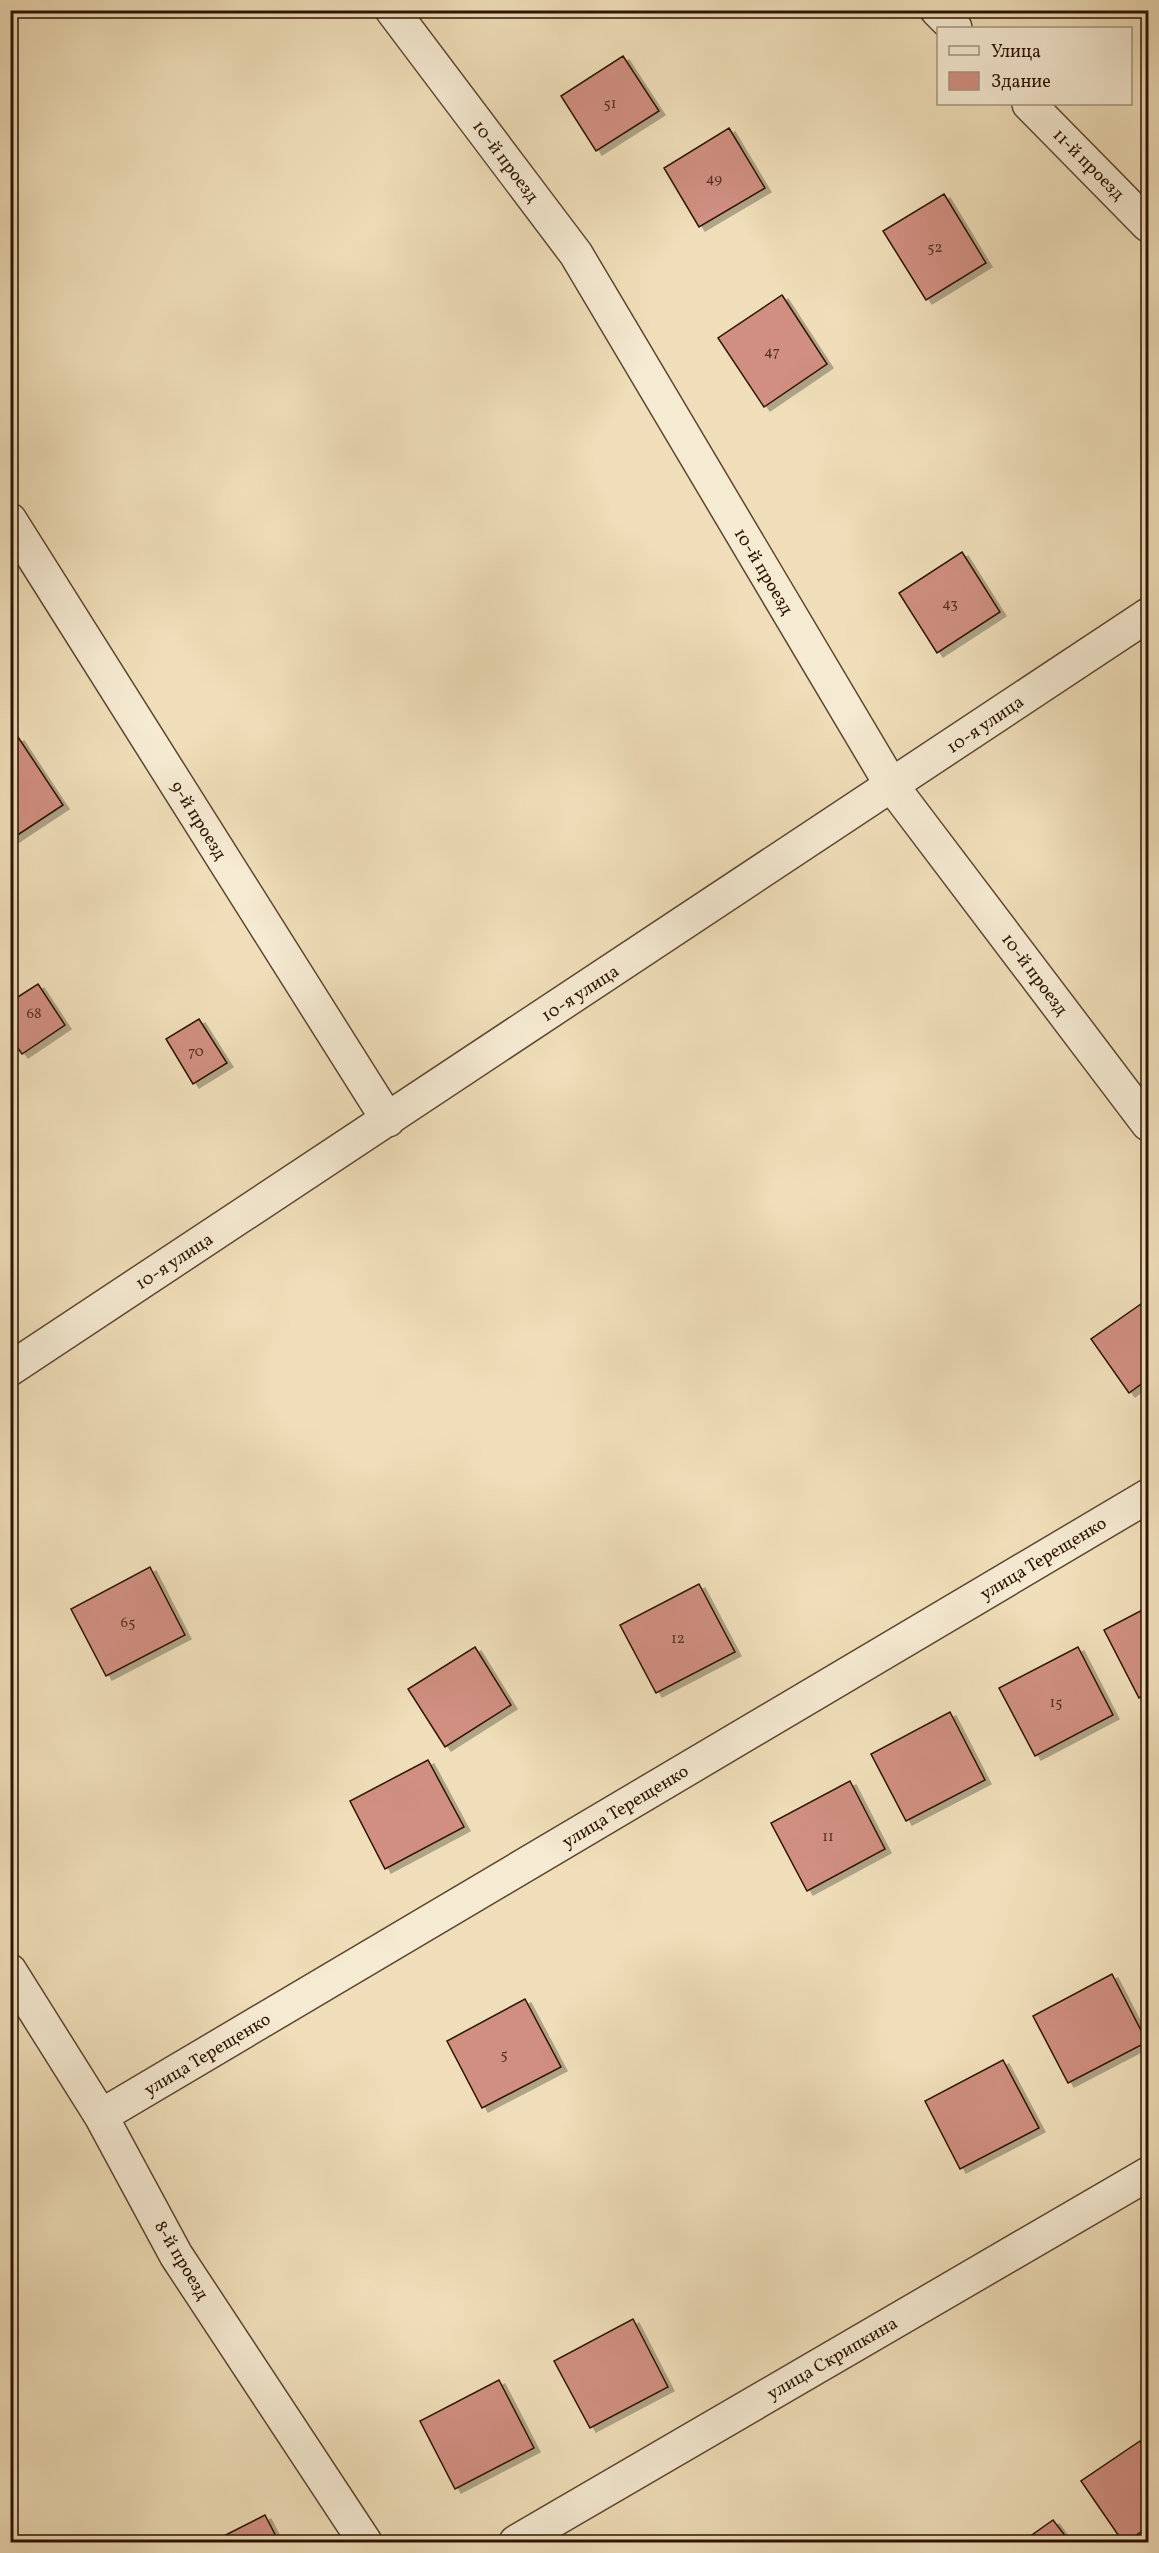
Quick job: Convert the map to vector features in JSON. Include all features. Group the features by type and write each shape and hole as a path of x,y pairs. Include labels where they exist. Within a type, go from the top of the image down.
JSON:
{"street":[{"name":"10-й проезд","path":"392,10 576,254 892,786 1149,1124"},
{"path":"937,10 954,27"},
{"name":"11-й проезд","path":"1030,105 1149,225"},
{"name":"9-й проезд","path":"15,538 388,1120"},
{"name":"10-я улица","path":"10,1370 1149,615"},
{"name":"улица Терещенко","path":"101,2116 1149,1496"},
{"name":"8-й проезд","path":"10,1971 101,2116 176,2255 365,2542"},
{"name":"улица Скрипкина","path":"516,2542 1149,2174"}],"building":[{"path":"623,56 659,111 596,151 561,96"},
{"path":"729,128 765,188 699,227 664,168"},
{"path":"944,194 986,263 926,300 883,231"},
{"path":"782,295 827,364 764,407 718,338"},
{"path":"962,552 1000,612 937,653 899,593"},
{"path":"18,737 63,805 10,840 10,742"},
{"path":"38,984 65,1025 22,1054 10,1037 10,1002"},
{"path":"199,1019 227,1063 193,1084 166,1039"},
{"path":"1141,1304 1148,1315 1148,1379 1129,1393 1091,1339"},
{"path":"150,1567 185,1635 106,1676 71,1609"},
{"path":"699,1584 735,1652 656,1693 620,1625"},
{"path":"1148,1607 1148,1693 1139,1698 1104,1630"},
{"path":"475,1647 511,1705 445,1747 408,1689"},
{"path":"1078,1647 1113,1715 1035,1756 999,1688"},
{"path":"950,1712 985,1780 906,1821 871,1754"},
{"path":"428,1760 464,1827 385,1869 350,1801"},
{"path":"850,1781 885,1849 807,1891 771,1823"},
{"path":"1112,1974 1147,2042 1068,2083 1033,2016"},
{"path":"525,1999 561,2067 482,2108 447,2041"},
{"path":"1003,2060 1039,2128 960,2169 925,2101"},
{"path":"633,2319 668,2387 590,2428 554,2361"},
{"path":"499,2380 534,2448 455,2489 420,2421"},
{"path":"1140,2441 1148,2454 1148,2527 1123,2542 1081,2481"},
{"path":"265,2515 279,2542 212,2542"},
{"path":"1053,2520 1070,2542 1022,2542"}]}
